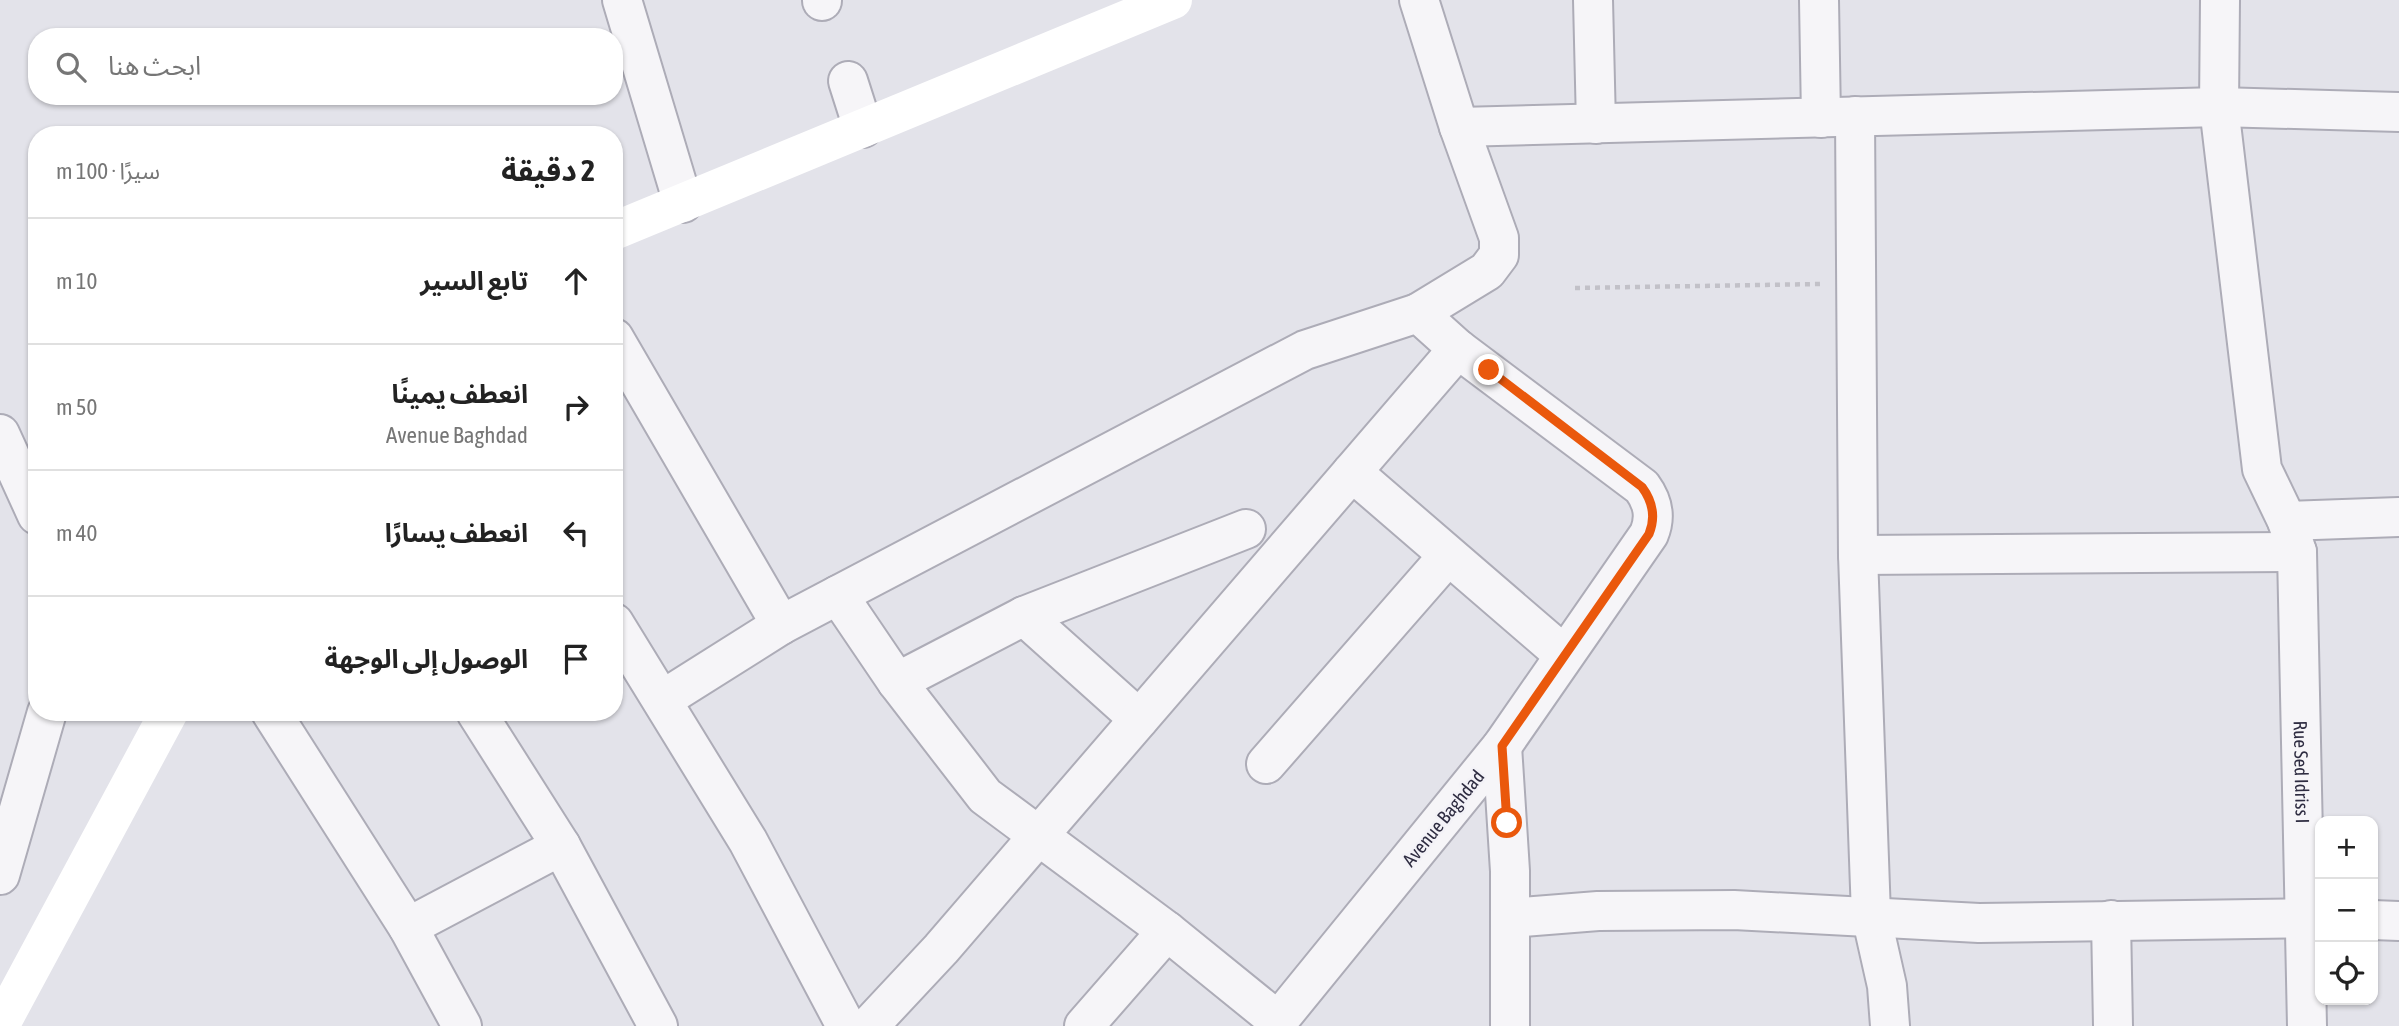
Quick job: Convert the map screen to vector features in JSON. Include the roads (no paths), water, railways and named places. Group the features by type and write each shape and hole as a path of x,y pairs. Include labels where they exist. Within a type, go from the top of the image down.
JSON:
{"main road":[{"path":"623,226 1173,0"},
{"path":"1,1026 164,721"}],"street":[{"path":"622,0 683,203"},
{"path":"662,700 781,625 1305,350 1418,313 1487,271 1499,255 1499,238 1459,127 1419,0"},
{"path":"1593,0 1596,124"},
{"path":"1819,0 1838,117 1857,284 1858,555 1871,915 1887,986 1890,1026"},
{"path":"2220,0 2219,107 2262,469 2292,537"},
{"path":"848,81 863,128"},
{"path":"1459,127 2219,107 2399,112"},
{"path":"869,1026 1139,719 1458,349 1418,313"},
{"name":"Avenue Baghdad","path":"1276,1024 1502,746 1563,654 1649,534 1653,511 1650,498 1642,487 1458,349"},
{"path":"623,353 781,625"},
{"path":"0,434 28,496"},
{"path":"1352,472 1447,557 1563,654"},
{"path":"1858,555 2292,537 2399,517"},
{"path":"897,682 1024,615 1246,529"},
{"name":"Rue Sed Idriss I","path":"2292,537 2312,918 2307,1026"},
{"path":"1266,764 1447,557"},
{"path":"838,595 897,682 985,796 1167,931 1276,1024"},
{"path":"1024,615 1139,719"},
{"path":"623,637 748,841 846,1026"},
{"path":"0,875 44,721"},
{"path":"277,721 408,927 462,1026"},
{"path":"481,721 561,846 657,1026"},
{"path":"1502,746 1510,918 1510,1026"},
{"path":"408,927 561,846"},
{"path":"1510,918 1612,911 1748,910 1979,923 2312,918"},
{"path":"2111,920 2113,1026"},
{"path":"2378,920 2399,921"},
{"path":"1084,1026 1167,931"}]}
